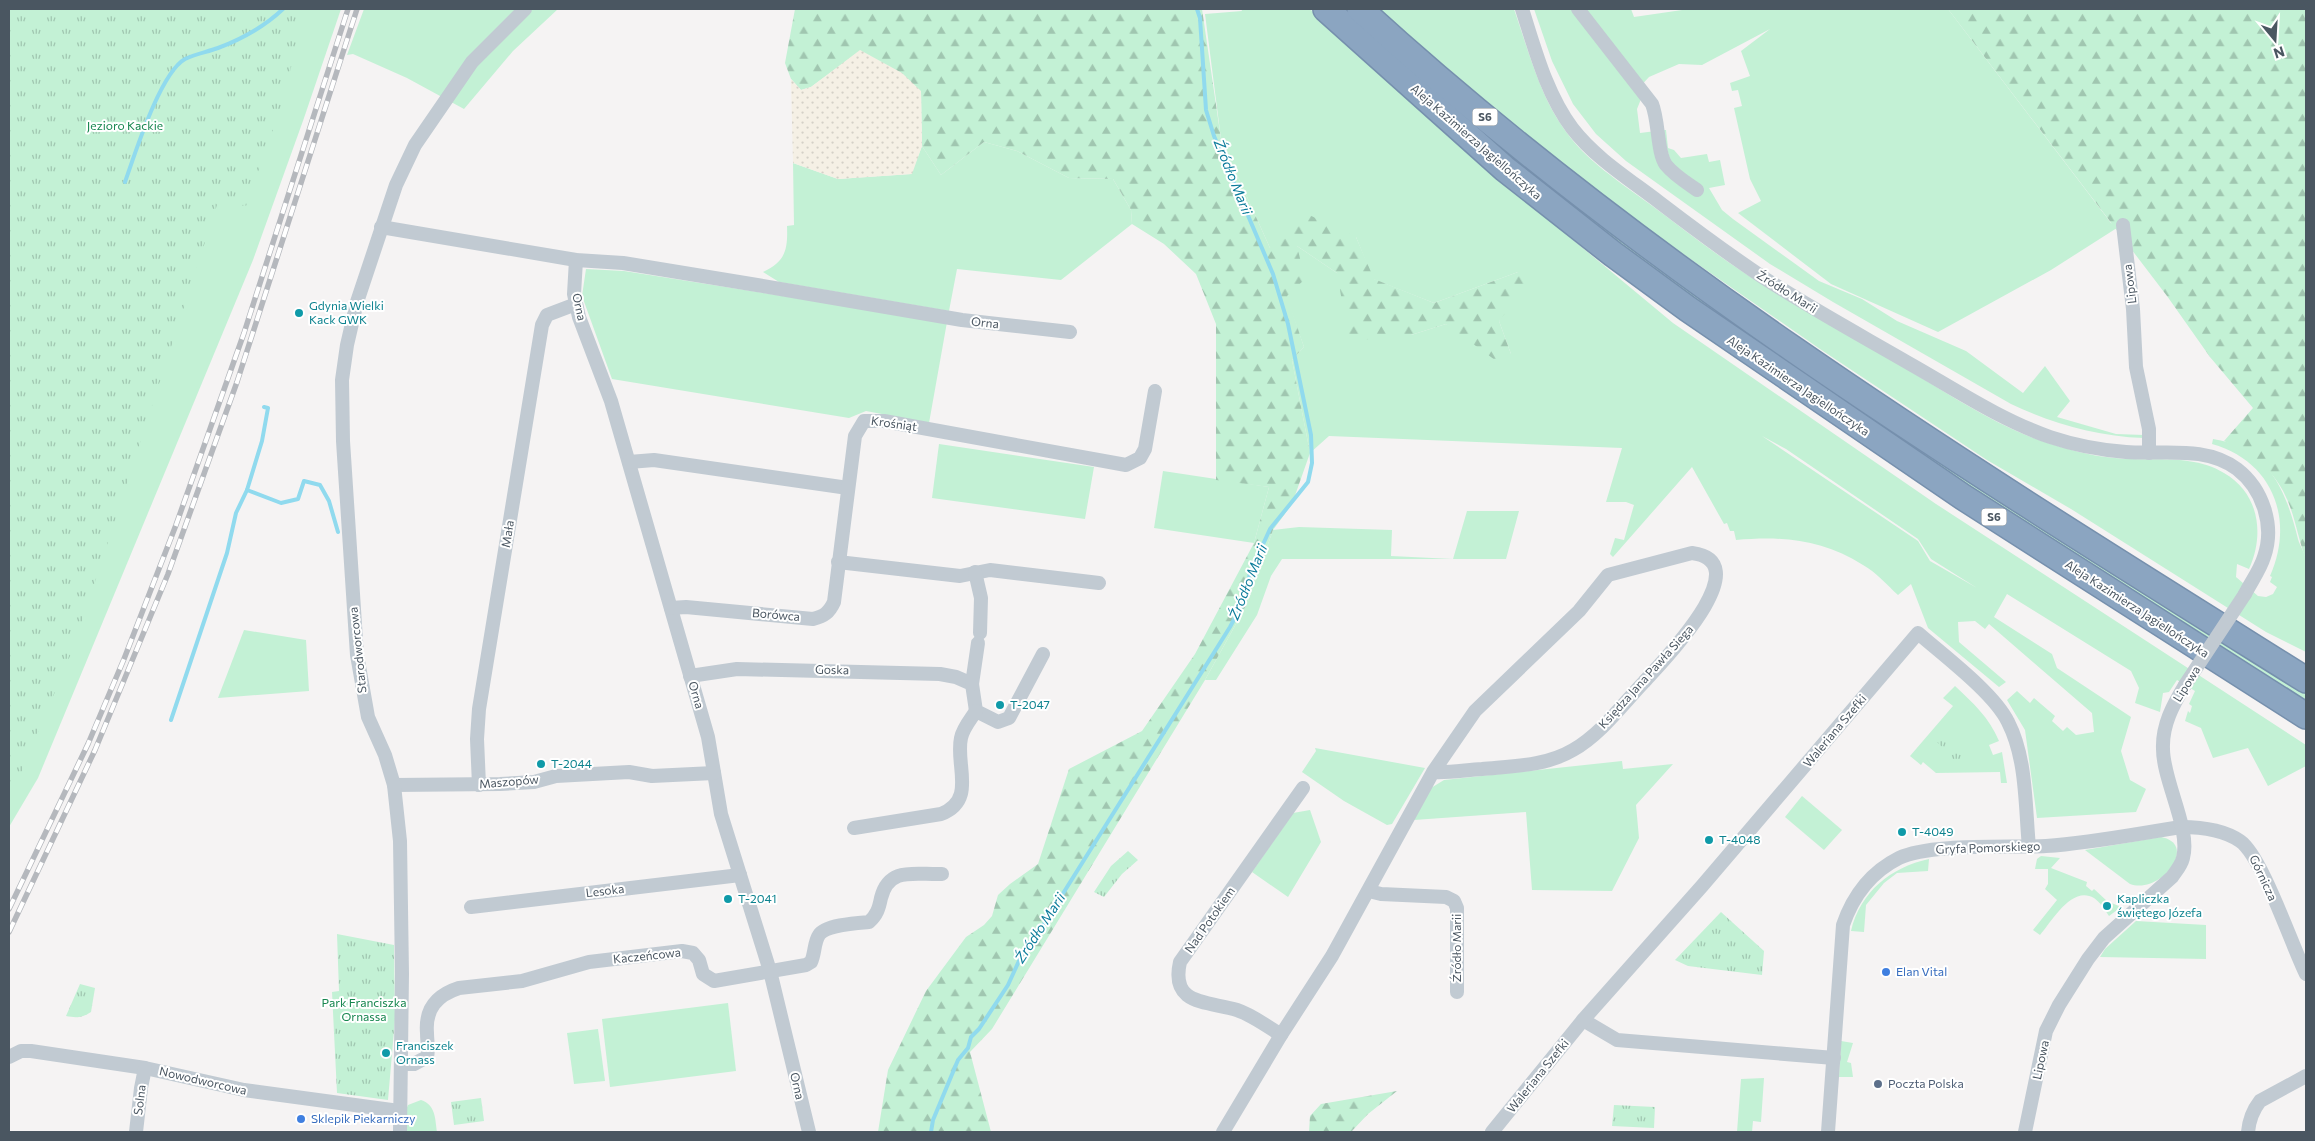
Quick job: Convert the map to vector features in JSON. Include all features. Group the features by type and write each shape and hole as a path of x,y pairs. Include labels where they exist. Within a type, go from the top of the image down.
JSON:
{"highway":[{"name":"Aleja Kazimierza Jagiellończyka","path":"1326,9 1505,168 1605,248 1688,309 1773,369 1963,496 2306,716"},
{"name":"Aleja Kazimierza Jagiellończyka","path":"1360,9 1439,79 1515,142 1615,220 1780,342 1908,428 2306,680"},
{"name":"S6","path":"2199,613 2306,661"}],"street":[{"path":"381,227 396,185 415,145 472,62 525,9"},
{"name":"Źródło Marii","path":"1522,9 1549,88 1565,118 1577,134 1598,156 1728,253 1807,305 2000,415 2025,427 2051,437 2090,447 2149,453"},
{"path":"1578,9 1638,83 1652,104 1652,119 1665,164 1697,190"},
{"name":"Lipowa","path":"2025,1132 2046,1032 2059,1005 2088,959 2104,938 2172,878 2180,867 2185,847 2165,768 2163,749 2165,729 2172,707 2245,594 2263,561 2268,539 2267,517 2255,489 2238,470 2215,458 2190,453 2149,453 2149,429 2136,367 2133,309 2123,225"},
{"name":"Orna","path":"381,227 576,260 623,264 962,320 1070,332"},
{"name":"Starodworcowa","path":"381,227 357,302 347,345 342,380 343,441 357,655 368,717 385,755 394,785 400,841 402,964 400,1132"},
{"name":"Orna","path":"576,260 574,294 576,304 611,401 630,462 708,737 722,814 770,971 809,1132"},
{"name":"Mała","path":"479,785 477,739 479,709 542,326 547,315 576,304"},
{"name":"Krośniąt","path":"848,488 859,427 864,421 873,419 1126,465 1140,458 1145,449 1155,390"},
{"path":"630,462 654,460 848,488"},
{"name":"Borówca","path":"671,608 686,607 813,618 822,616 830,611 834,602 848,488"},
{"name":"Księdza Jana Pawła Siega","path":"1692,553 1704,555 1711,561 1715,573 1714,584 1705,608 1682,640 1593,736 1555,759 1530,764 1433,772 1475,711 1579,611 1608,575 1692,553"},
{"path":"838,562 960,576 990,570 1099,583"},
{"path":"854,828 942,814 951,810 961,794 963,784 961,738 976,711 972,684 979,638 981,598 975,572"},
{"name":"Waleriana Szefki","path":"1492,1132 1583,1020 1702,886 1918,633 1995,704 2008,721 2021,760 2029,847"},
{"path":"976,711 998,722 1009,718 1043,654"},
{"name":"Goska","path":"690,676 737,669 924,672 956,677 972,684"},
{"name":"Maszopów","path":"394,785 479,785 534,782 556,776 629,772 652,776 714,773"},
{"path":"1223,1132 1281,1035 1332,956 1433,772"},
{"name":"Nad Potokiem","path":"1281,1035 1236,1010 1198,1002 1186,995 1177,974 1180,962 1303,788"},
{"name":"Górnicza","path":"2181,828 2194,827 2224,834 2241,842 2248,848 2255,859 2306,974"},
{"name":"Gryfa Pomorskiego","path":"1828,1132 1843,926 1850,906 1863,886 1880,869 1901,857 1931,850 2029,847 2083,842 2181,828"},
{"name":"Kaczeńcowa","path":"401,1064 414,1064 427,1057 426,1020 433,1004 449,991 459,988 522,982 589,962 682,951 693,953 699,960 703,974 714,981 806,965 811,962 818,936 822,931 869,922 874,918 886,884 891,878 898,875 942,874"},
{"name":"Lesoka","path":"471,907 740,875"},
{"name":"Źródło Marii","path":"1369,891 1381,894 1446,897 1454,901 1457,908 1457,992"},
{"path":"1583,1020 1617,1040 1834,1058"},
{"name":"Nowodworcowa","path":"9,1057 20,1051 31,1050 146,1068 244,1090 399,1111"},
{"name":"Solna","path":"136,1132 141,1088 146,1068"},
{"path":"2248,1132 2248,1123 2260,1101 2306,1076"}],"green space":[{"name":"Jezioro Kackie","path":"9,9 341,9 253,260 38,778 9,827"},
{"name":"Jezioro Kackie","path":"9,9 305,9 283,101 246,206 215,201 217,205 75,644 9,802"},
{"path":"364,9 558,9 513,51 464,109 407,78 353,54 347,55"},
{"path":"795,9 1202,9 1221,139 1270,248 1305,213 1356,237 1374,279 1434,303 1518,272 1527,286 1499,321 1511,354 1495,360 1446,324 1411,335 1349,341 1337,273 1297,246 1305,279 1287,296 1304,347 1292,360 1310,453 1292,504 1273,530 1247,604 1205,680 992,1029 970,1052 991,1132 878,1132 888,1070 926,991 966,937 984,925 992,916 998,895 1038,864 1069,769 1142,731 1195,654 1254,543 1269,487 1216,480 1216,324 1196,274 1164,244 1132,224 1131,210 1113,179 1069,178 1017,151 984,142 941,175 922,146 921,92 860,51 811,87 801,90 791,79 785,63"},
{"path":"1241,9 1310,9 1442,131 1673,323 1936,504 2306,745 2306,766 2268,786 2248,748 2213,758 2201,728 2185,721 2188,711 2190,713 2192,706 2189,704 2195,691 2177,680 2169,692 2163,693 2160,712 2135,703 2139,688 2131,671 2007,594 1994,617 2052,654 2057,668 2131,717 2121,751 2130,780 2146,789 2136,812 2037,818 2025,730 2007,700 2017,691 2030,703 2034,698 2055,716 2052,721 2063,731 2067,727 2076,735 2094,732 2092,713 1989,624 1985,629 1975,621 1958,622 1959,642 2006,682 1999,687 1928,628 1911,584 1898,595 1868,568 1848,556 1817,545 1786,539 1736,540 1734,531 1730,531 1727,523 1724,524 1692,467 1613,557 1610,554 1615,538 1624,540 1634,505 1626,502 1606,502 1622,448 1329,436 1310,453 1292,360 1304,347 1286,296 1297,246 1337,273 1411,335 1446,324 1511,354 1499,321 1518,272 1434,303 1373,279 1356,237 1270,248 1221,139 1205,14 1242,11","holes":["1762,436 1786,449 1918,539 1931,559 1977,588 1930,561 1918,541"]},
{"path":"1337,9 1346,9 1389,48 1996,498 2306,694 2306,701 1992,502 1672,284 1510,159"},
{"path":"1374,9 1514,9 1541,86 1555,115 1573,141 1593,161 1616,179 1743,272 1792,303 1970,407 2023,434 2087,454 2128,459 2185,461 2212,467 2224,473 2236,481 2245,492 2252,503 2256,515 2257,542 2254,556 2249,569 2237,564 2236,577 2258,596 2266,597 2273,594 2277,587 2270,582 2280,534 2279,514 2273,495 2264,478 2250,464 2233,452 2212,444 2213,439 2248,451 2272,474 2281,488 2307,563 2306,652 2266,632 2071,509 1987,460 1820,349 1673,247 1558,162"},
{"path":"1534,9 1631,9 1634,17 1689,9 1948,9 2111,223 2120,226 2051,270 1938,332 1831,284 1738,213 1761,201 1750,179 1734,108 1742,106 1738,90 1732,91 1730,83 1750,76 1741,51 1770,29 1702,65 1679,64 1649,77 1637,90 1641,99 1637,109 1640,133 1656,131 1672,167 1662,130 1666,130 1668,148 1674,150 1681,158 1707,154 1709,162 1720,160 1725,185 1709,188 1722,210 1819,281 1862,299 1897,321 1966,351 2023,393 2045,366 2070,401 2057,417 2116,434 2144,435 2144,438 2109,435 2076,428 2011,404 1770,264 1626,161 1596,134 1573,104 1552,61"},
{"path":"1948,9 2306,9 2306,560 2289,504 2278,482 2255,458 2224,441 2253,408 2210,357 2167,296"},
{"path":"984,142 1017,151 1069,178 1113,179 1131,210 1132,224 1061,280 957,269 949,311 779,282 763,272 781,259 786,248 787,226 794,225 793,163 838,179 911,174 922,146 941,175"},
{"path":"586,269 624,271 947,322 929,423 866,411 849,418 612,379 582,296"},
{"path":"939,444 1094,467 1085,519 932,498"},
{"path":"1163,471 1269,487 1254,543 1154,528"},
{"path":"1467,511 1519,511 1506,559 1453,559"},
{"path":"1299,527 1392,530 1391,556 1453,559 1282,559 1271,576 1257,615 1216,680 1205,680 1247,604 1273,530"},
{"path":"244,630 306,640 309,691 218,698"},
{"path":"1955,686 1980,711 1995,732 1999,741 1989,745 1993,755 2002,752 2007,783 2001,783 2000,772 1936,773 1923,762 1921,765 1910,756 1953,706 1943,698"},
{"path":"1941,734 1960,751 1962,760 1956,764 1947,758 1947,752 1935,740"},
{"path":"1315,748 1425,768 1392,824 1387,825 1344,801 1302,772 1316,751"},
{"path":"1622,761 1623,769 1673,764 1636,805 1639,838 1612,891 1532,890 1526,812 1414,820 1431,788 1444,780"},
{"path":"1802,796 1842,830 1824,850 1785,817"},
{"path":"1310,810 1321,842 1288,897 1252,872 1293,813"},
{"path":"2161,837 2172,841 2177,849 2176,858 2163,876 2153,882 2142,885 2130,884 2085,850"},
{"path":"1128,851 1138,860 1122,874 1104,897 1094,892 1111,866"},
{"path":"2041,856 2060,858 2051,868 2087,882 2086,886 2092,891 2094,889 2107,901 2121,907 2109,916 2094,898 2086,895 2078,896 2063,906 2040,935 2033,930 2057,900 2045,889 2048,884 2048,869 2035,869 2037,859"},
{"path":"1929,859 1928,871 1897,873 1884,883 1866,905 1864,932 1851,931 1855,917 1862,904 1879,883 1902,868"},
{"path":"1721,912 1764,951 1762,975 1688,966 1675,960"},
{"path":"2136,921 2206,925 2206,959 2100,957 2105,949"},
{"name":"Park Franciszka Ornassa","path":"337,934 394,945 395,1019 388,1100 337,1093 332,992 339,991"},
{"path":"80,984 95,988 91,1012 79,1017 66,1016"},
{"path":"728,1003 736,1071 610,1087 602,1019"},
{"path":"598,1029 605,1081 574,1084 567,1033"},
{"path":"1841,1041 1853,1043 1847,1062 1851,1063 1853,1077 1839,1077"},
{"path":"1764,1078 1761,1122 1753,1121 1752,1132 1737,1132 1741,1079"},
{"path":"1397,1091 1368,1114 1351,1132 1309,1132 1310,1116 1321,1104"},
{"path":"481,1098 484,1121 454,1125 451,1102"},
{"path":"421,1100 430,1105 432,1109 437,1132 406,1132 405,1112 408,1105"},
{"path":"1614,1105 1655,1107 1654,1128 1612,1126"}],"sand":[{"path":"860,50 902,73 921,91 922,146 912,174 838,179 793,163 791,79 801,90 811,87"}],"waterway":[{"path":"125,182 149,115 166,80 176,67 189,57 236,41 260,27 283,9"},
{"name":"Źródło Marii","path":"931,1132 933,1120 958,1060 968,1048 971,1037 979,1029 1008,985 1023,952 1037,935 1230,627 1244,601 1250,573 1270,529 1308,482 1312,463 1311,435 1288,324 1273,274 1214,136 1206,110 1200,18 1197,9"},
{"path":"171,720 227,553 236,513 247,490 262,441 268,408 264,407"},
{"path":"247,490 281,503 298,499 304,481 320,485 329,501 338,532"}],"railway":[{"path":"9,909 88,744 124,659 176,525 244,333 348,9"},
{"path":"9,932 95,750 168,574 237,382 357,9"}],"place":[{"name":"Gdynia Wielki Kack GWK","path":"299,313"},
{"name":"T-2047","path":"1000,705"},
{"name":"T-2044","path":"541,764"},
{"name":"T-4049","path":"1902,832"},
{"name":"T-4048","path":"1709,840"},
{"name":"T-2041","path":"728,899"},
{"name":"Kapliczka świętego Józefa","path":"2107,906"},
{"name":"Elan Vital","path":"1886,972"},
{"name":"Franciszek Ornass","path":"386,1053"},
{"name":"Poczta Polska","path":"1878,1084"},
{"name":"Sklepik Piekarniczy","path":"301,1119"}]}
